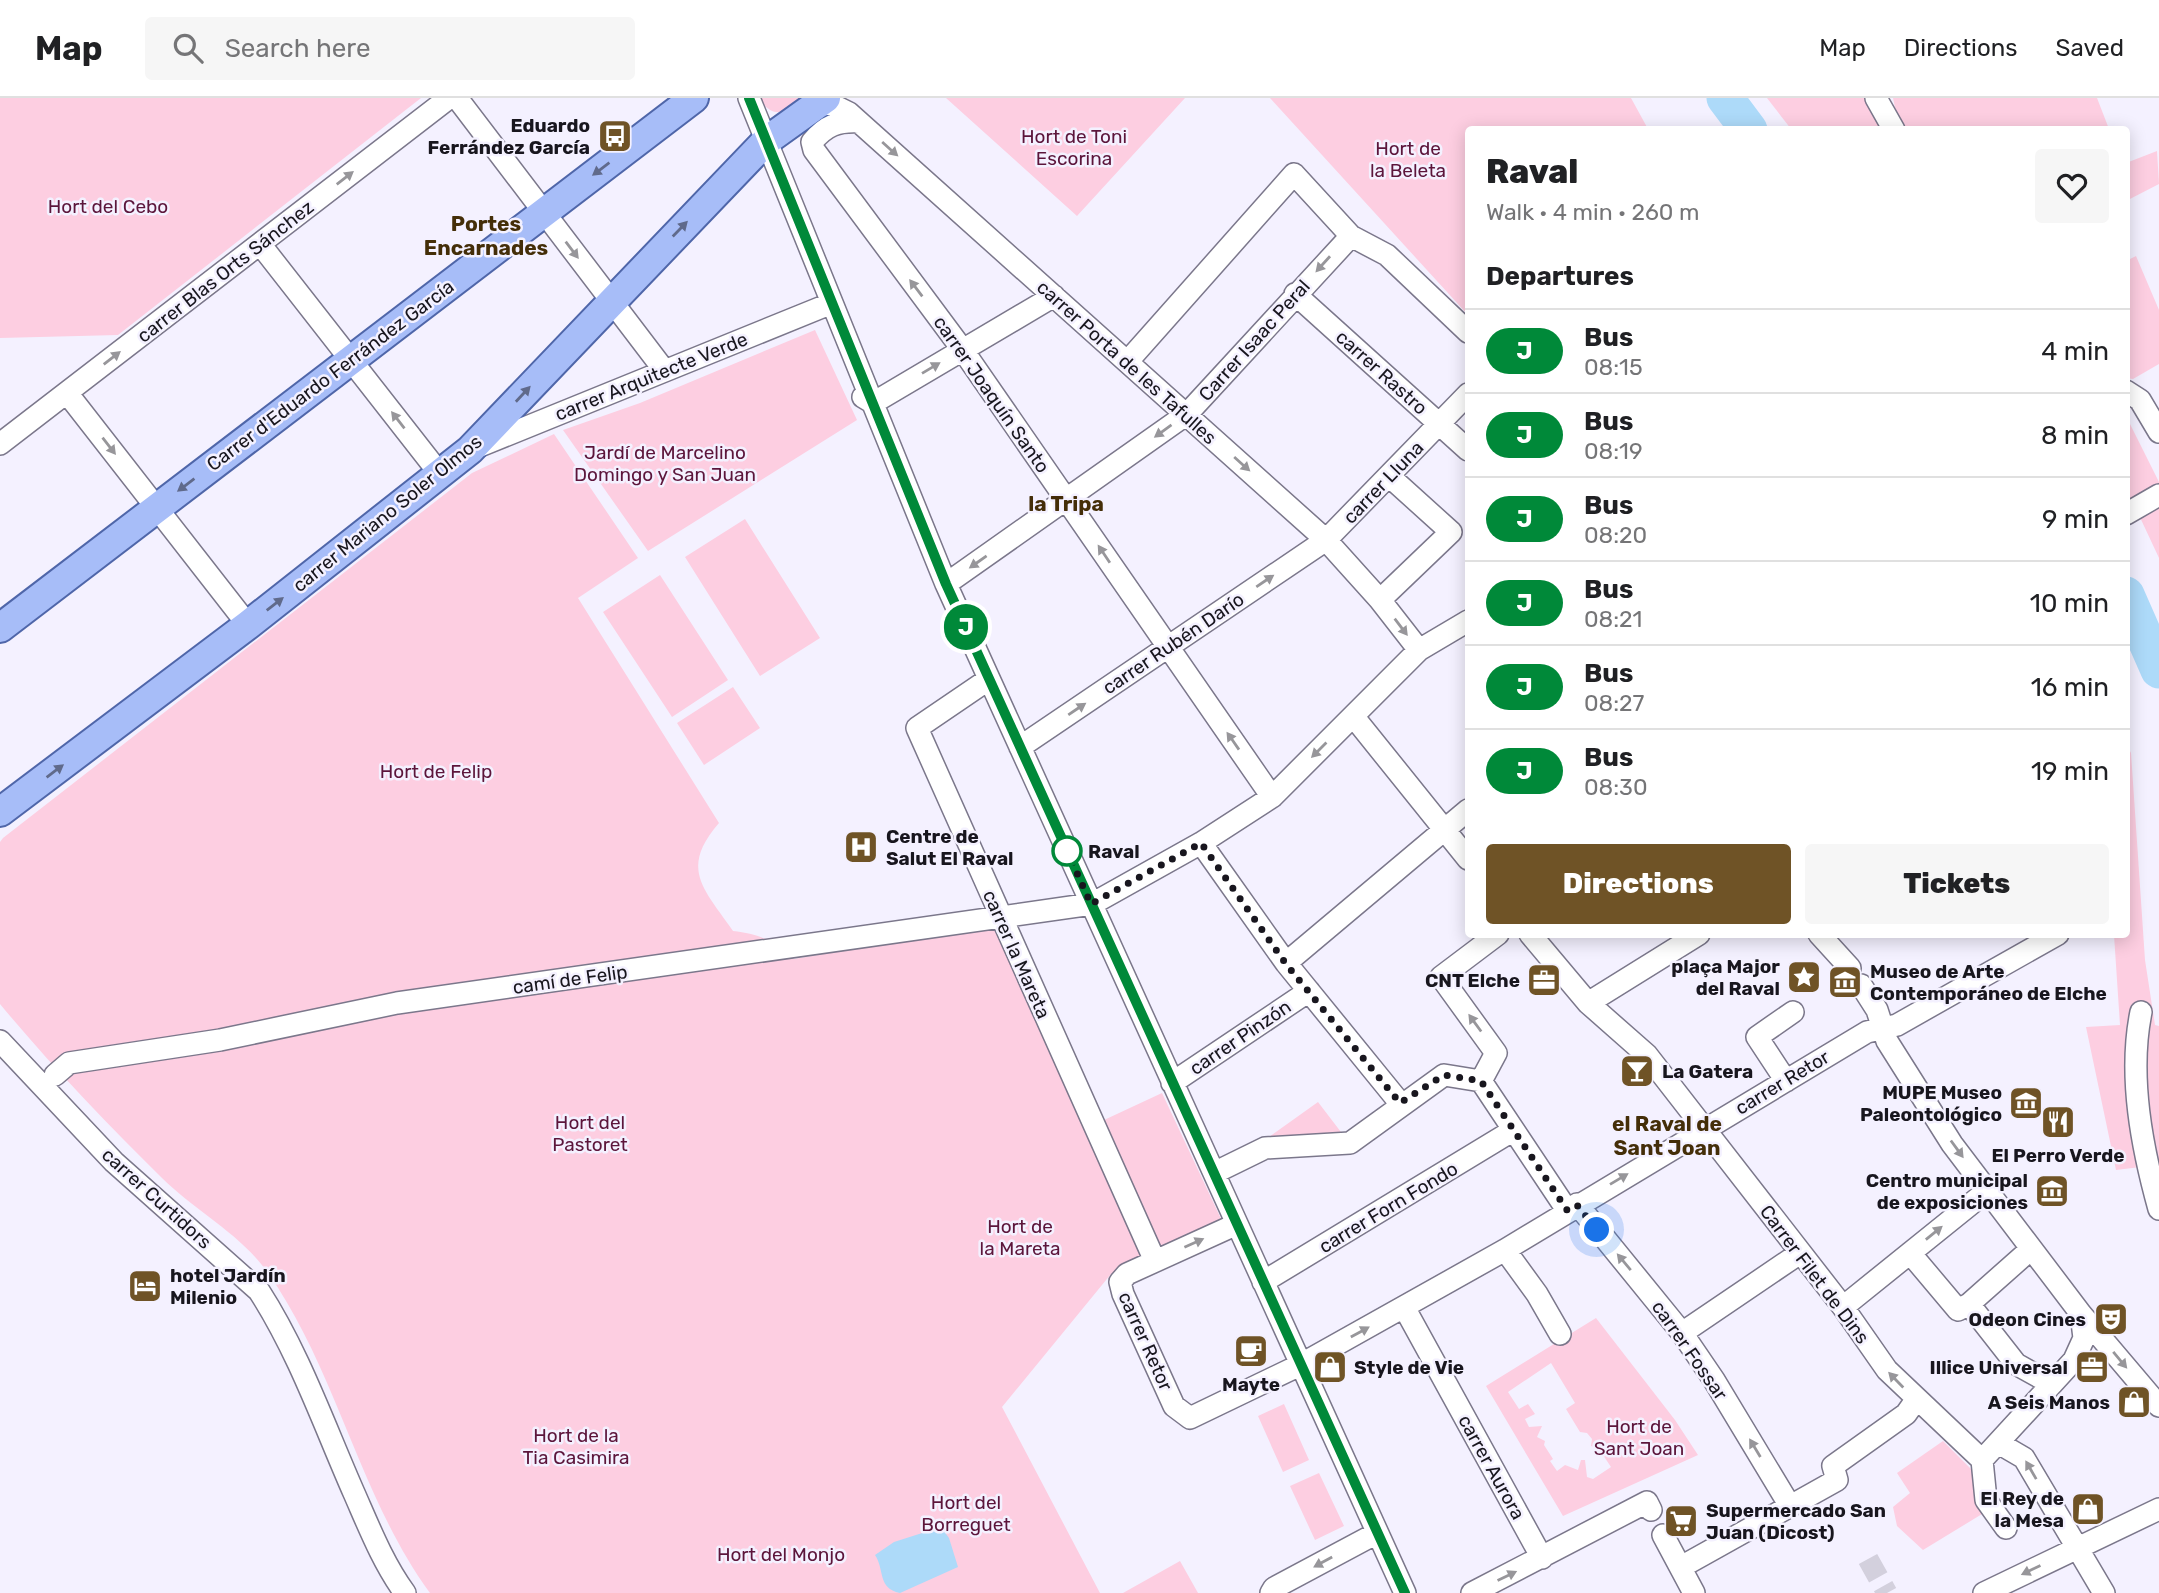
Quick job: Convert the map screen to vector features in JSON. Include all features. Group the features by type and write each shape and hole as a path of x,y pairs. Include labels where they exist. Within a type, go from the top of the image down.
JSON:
{"main road":[{"name":"Carrer d'Eduardo Ferrández García","path":"0,628 694,98"},
{"name":"carrer Mariano Soler Olmos","path":"0,812 248,625 470,450 766,141 818,101"}],"street":[{"name":"carrer Blas Orts Sánchez","path":"0,444 450,98"},
{"path":"457,98 664,370"},
{"path":"749,98 946,584 1405,1593"},
{"path":"1877,98 1892,126"},
{"name":"carrer Porta de les Tafulles","path":"818,101 831,104 859,122 1326,540 1380,600 1419,650"},
{"name":"carrer Joaquín Santo","path":"859,122 841,121 830,126 812,142 814,150 962,349 1272,797"},
{"path":"1128,361 1294,174 1351,236 1387,255 1465,329"},
{"name":"Carrer Isaac Peral","path":"946,584 1187,414 1351,236"},
{"path":"260,244 440,474"},
{"name":"carrer Rastro","path":"1295,294 1465,447"},
{"path":"873,403 1054,296"},
{"name":"carrer Arquitecte Verde","path":"470,450 832,303"},
{"path":"796,317 817,319 828,326 858,390 864,399 873,403"},
{"path":"67,393 248,625"},
{"path":"2130,394 2140,400 2159,432"},
{"name":"carrer Lluna","path":"1326,540 1465,397"},
{"path":"1380,600 1451,532 1389,476"},
{"path":"2130,512 2158,496"},
{"name":"carrer Rubén Darío","path":"1020,747 1326,540"},
{"path":"1091,904 1201,843 1272,797 1419,650 1465,623"},
{"name":"carrer la Mareta","path":"989,679 917,728 1154,1261"},
{"path":"1353,716 1465,855"},
{"path":"1286,964 1465,812"},
{"path":"1201,843 1286,964 1400,1103"},
{"name":"camí de Felip","path":"55,1075 69,1063 220,1040 397,1003 1091,904"},
{"path":"1214,1173 1265,1148 1350,1143 1400,1103 1444,1075 1481,1081 1496,1053 1441,977 1493,938"},
{"name":"Carrer Filet de Dins","path":"1533,938 1588,1003 1644,1051 1843,1307 1887,1370 1982,1460"},
{"path":"1588,1003 1693,938"},
{"path":"1831,938 1877,1010 1882,1029 1910,1079 1987,1191 2081,1314 2159,1406"},
{"name":"carrer Retor","path":"1237,1224 1127,1273 1120,1282 1174,1406 1190,1418 1300,1365 1505,1250 1572,1207 1867,1032 1896,1025 2051,938"},
{"name":"carrer Pinzón","path":"1172,1083 1309,991"},
{"path":"1786,1081 1758,1037 1793,1012"},
{"path":"2141,1012 2138,1050 2140,1116 2148,1170 2159,1209"},
{"name":"carrer Curtidors","path":"0,1041 114,1162 258,1291 275,1315 373,1537 405,1593"},
{"name":"carrer Fossar","path":"1481,1081 1512,1131 1572,1207 1682,1333 1790,1506"},
{"name":"carrer Forn Fondo","path":"1263,1282 1512,1131"},
{"path":"1843,1307 1987,1191"},
{"path":"1910,1253 1958,1310 1969,1304 2031,1249"},
{"path":"1505,1250 1537,1294 1560,1334"},
{"path":"1682,1333 1800,1253"},
{"path":"1969,1304 2016,1364 2052,1384"},
{"name":"carrer Aurora","path":"1404,1307 1542,1558"},
{"path":"2006,1528 1986,1500 1982,1460 2000,1444 2074,1360 2084,1338 2081,1314"},
{"path":"1681,1567 1837,1480 1833,1466 1906,1414 1916,1400"},
{"path":"2000,1444 2024,1458 2104,1593"},
{"path":"1472,1593 1647,1502 1651,1510"},
{"path":"1984,1593 2159,1509"},
{"path":"1271,1593 1377,1533"},
{"path":"1663,1535 1694,1593"}],"green space":[{"name":"Hort del Cebo","path":"0,98 421,98 118,335 0,338"},
{"path":"759,98 805,98 787,110 775,112"},
{"name":"Hort de Toni Escorina","path":"946,98 1185,98 1077,216"},
{"name":"Hort de la Beleta","path":"1270,98 1631,98 1646,126 1465,126 1465,312"},
{"path":"1767,98 1866,98 1879,126 1789,126"},
{"path":"1893,98 2097,98 2108,126 1905,126 1896,112"},
{"path":"2157,151 2159,184 2130,199 2130,161"},
{"path":"2136,256 2159,310 2159,364 2133,379 2130,379 2130,259"},
{"name":"Jardí de Marcelino Domingo y San Juan","path":"815,330 857,420 648,551 563,430 640,403"},
{"path":"2130,424 2159,482 2159,558 2137,511 2130,503"},
{"path":"554,434 638,558 578,598 719,823 700,853 698,866 705,890 733,931 766,939 794,959 997,925 1089,1127 1162,1093 1223,1223 1111,1274 1002,1407 1100,1593 430,1593 384,1516 312,1351 292,1311 268,1273 245,1246 175,1190 142,1158 58,1071 0,1004 0,842 3,838 472,473"},
{"path":"745,519 820,638 760,676 685,557"},
{"path":"660,575 728,680 672,717 603,612"},
{"path":"733,687 760,728 704,765 677,723"},
{"path":"2130,751 2145,960 2155,1025 2159,1026 2159,1168 2157,1165 2116,1170 2086,1027 2120,1025 2114,938 2130,938"},
{"path":"1318,1102 1344,1136 1259,1144"},
{"name":"Hort de Sant Joan","path":"1596,1318 1675,1420 1698,1455 1563,1516 1486,1386","holes":["1551,1363 1575,1403 1566,1409 1580,1432 1587,1433 1592,1439 1591,1446 1599,1449 1611,1467 1593,1479 1587,1477 1585,1460 1581,1460 1578,1470 1565,1465 1557,1471 1550,1461 1553,1459 1544,1445 1545,1441 1537,1437 1542,1426 1529,1427 1525,1419 1535,1414 1528,1404 1519,1409 1508,1392"]},
{"path":"1284,1404 1309,1460 1283,1472 1258,1416"},
{"path":"1943,1441 1981,1479 1987,1511 1923,1550 1897,1526 1893,1507 1910,1493 1897,1473"},
{"path":"1319,1473 1344,1526 1315,1540 1290,1486"},
{"path":"1180,1561 1198,1593 1123,1593"}],"water":[{"path":"941,1527 949,1538 958,1567 900,1593 888,1587 875,1555 894,1542"}],"waterway":[{"path":"1725,98 1746,126"},
{"path":"2130,604 2159,670"}],"tunnel":[{"path":"1868,1559 1887,1593"}],"bus line":[{"name":"J","path":"749,98 946,584 1405,1593"}],"place":[{"name":"Eduardo Ferrández García","path":"615,136"},
{"name":"Centre de Salut El Raval","path":"861,847"},
{"name":"Raval","path":"1067,851"},
{"name":"plaça Major del Raval","path":"1804,977"},
{"name":"CNT Elche","path":"1544,980"},
{"name":"Museo de Arte Contemporáneo de Elche","path":"1845,982"},
{"name":"La Gatera","path":"1637,1071"},
{"name":"MUPE Museo Paleontológico","path":"2026,1103"},
{"name":"El Perro Verde","path":"2058,1122"},
{"name":"Centro municipal de exposiciones","path":"2052,1191"},
{"name":"hotel Jardín Milenio","path":"145,1286"},
{"name":"Odeon Cines","path":"2111,1319"},
{"name":"Mayte","path":"1251,1351"},
{"name":"Style de Vie","path":"1330,1367"},
{"name":"Illice Universal","path":"2092,1367"},
{"name":"A Seis Manos","path":"2134,1402"},
{"name":"El Rey de la Mesa","path":"2088,1509"},
{"name":"Supermercado San Juan (Dicost)","path":"1681,1521"}],"district":[{"name":"Portes Encarnades","path":"486,236"},
{"name":"la Tripa","path":"1066,504"},
{"name":"el Raval de Sant Joan","path":"1667,1136"}],"route":[{"path":"1067,851 1091,904 1201,843 1286,964 1400,1103 1444,1075 1481,1081 1567,1210 1577,1205 1597,1230"}],"park label":[{"name":"Hort de Felip","path":"436,771"},
{"name":"Hort del Pastoret","path":"590,1133"},
{"name":"Hort de la Mareta","path":"1020,1237"},
{"name":"Hort de la Tia Casimira","path":"576,1446"},
{"name":"Hort del Borreguet","path":"966,1513"},
{"name":"Hort del Monjo","path":"781,1554"}]}
